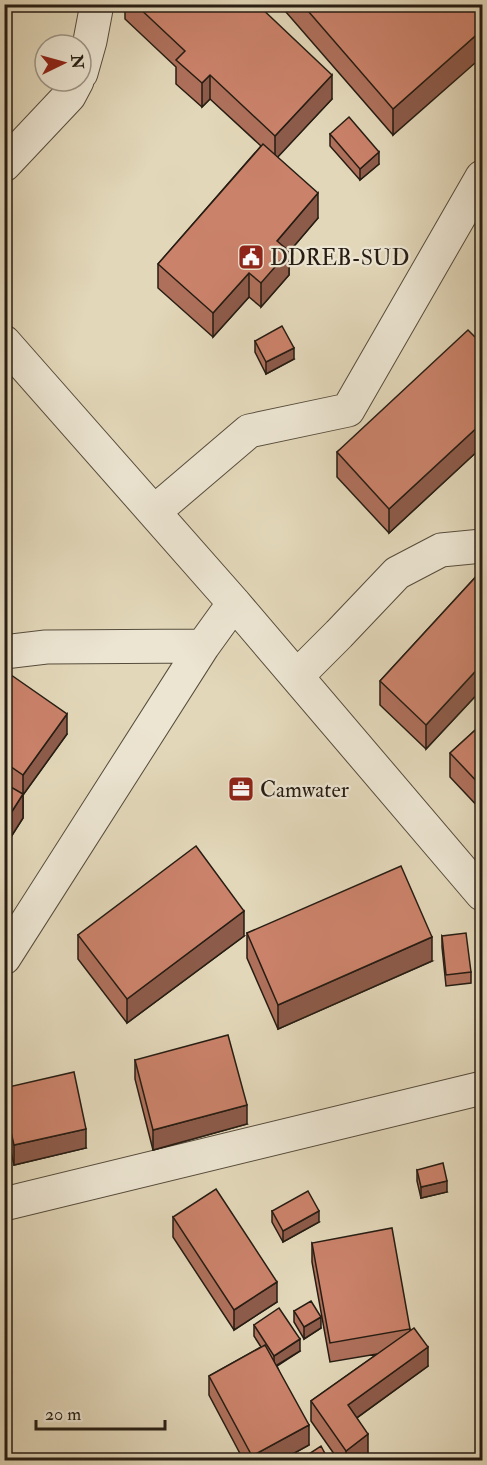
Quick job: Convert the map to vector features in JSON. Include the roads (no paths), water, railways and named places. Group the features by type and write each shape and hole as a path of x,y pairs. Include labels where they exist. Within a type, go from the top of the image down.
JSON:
{"street":[{"path":"91,33 96,4"},
{"path":"4,165 71,93"},
{"path":"154,512 249,431 348,410 483,177"},
{"path":"4,342 234,603 483,894"},
{"path":"297,676 397,573 441,550 483,546"},
{"path":"4,958 203,646 234,603"},
{"path":"4,652 46,647 203,646"},
{"path":"4,1204 483,1088"}],"place":[{"name":"DDREB-SUD","path":"251,257"},
{"name":"Camwater","path":"241,789"}]}
